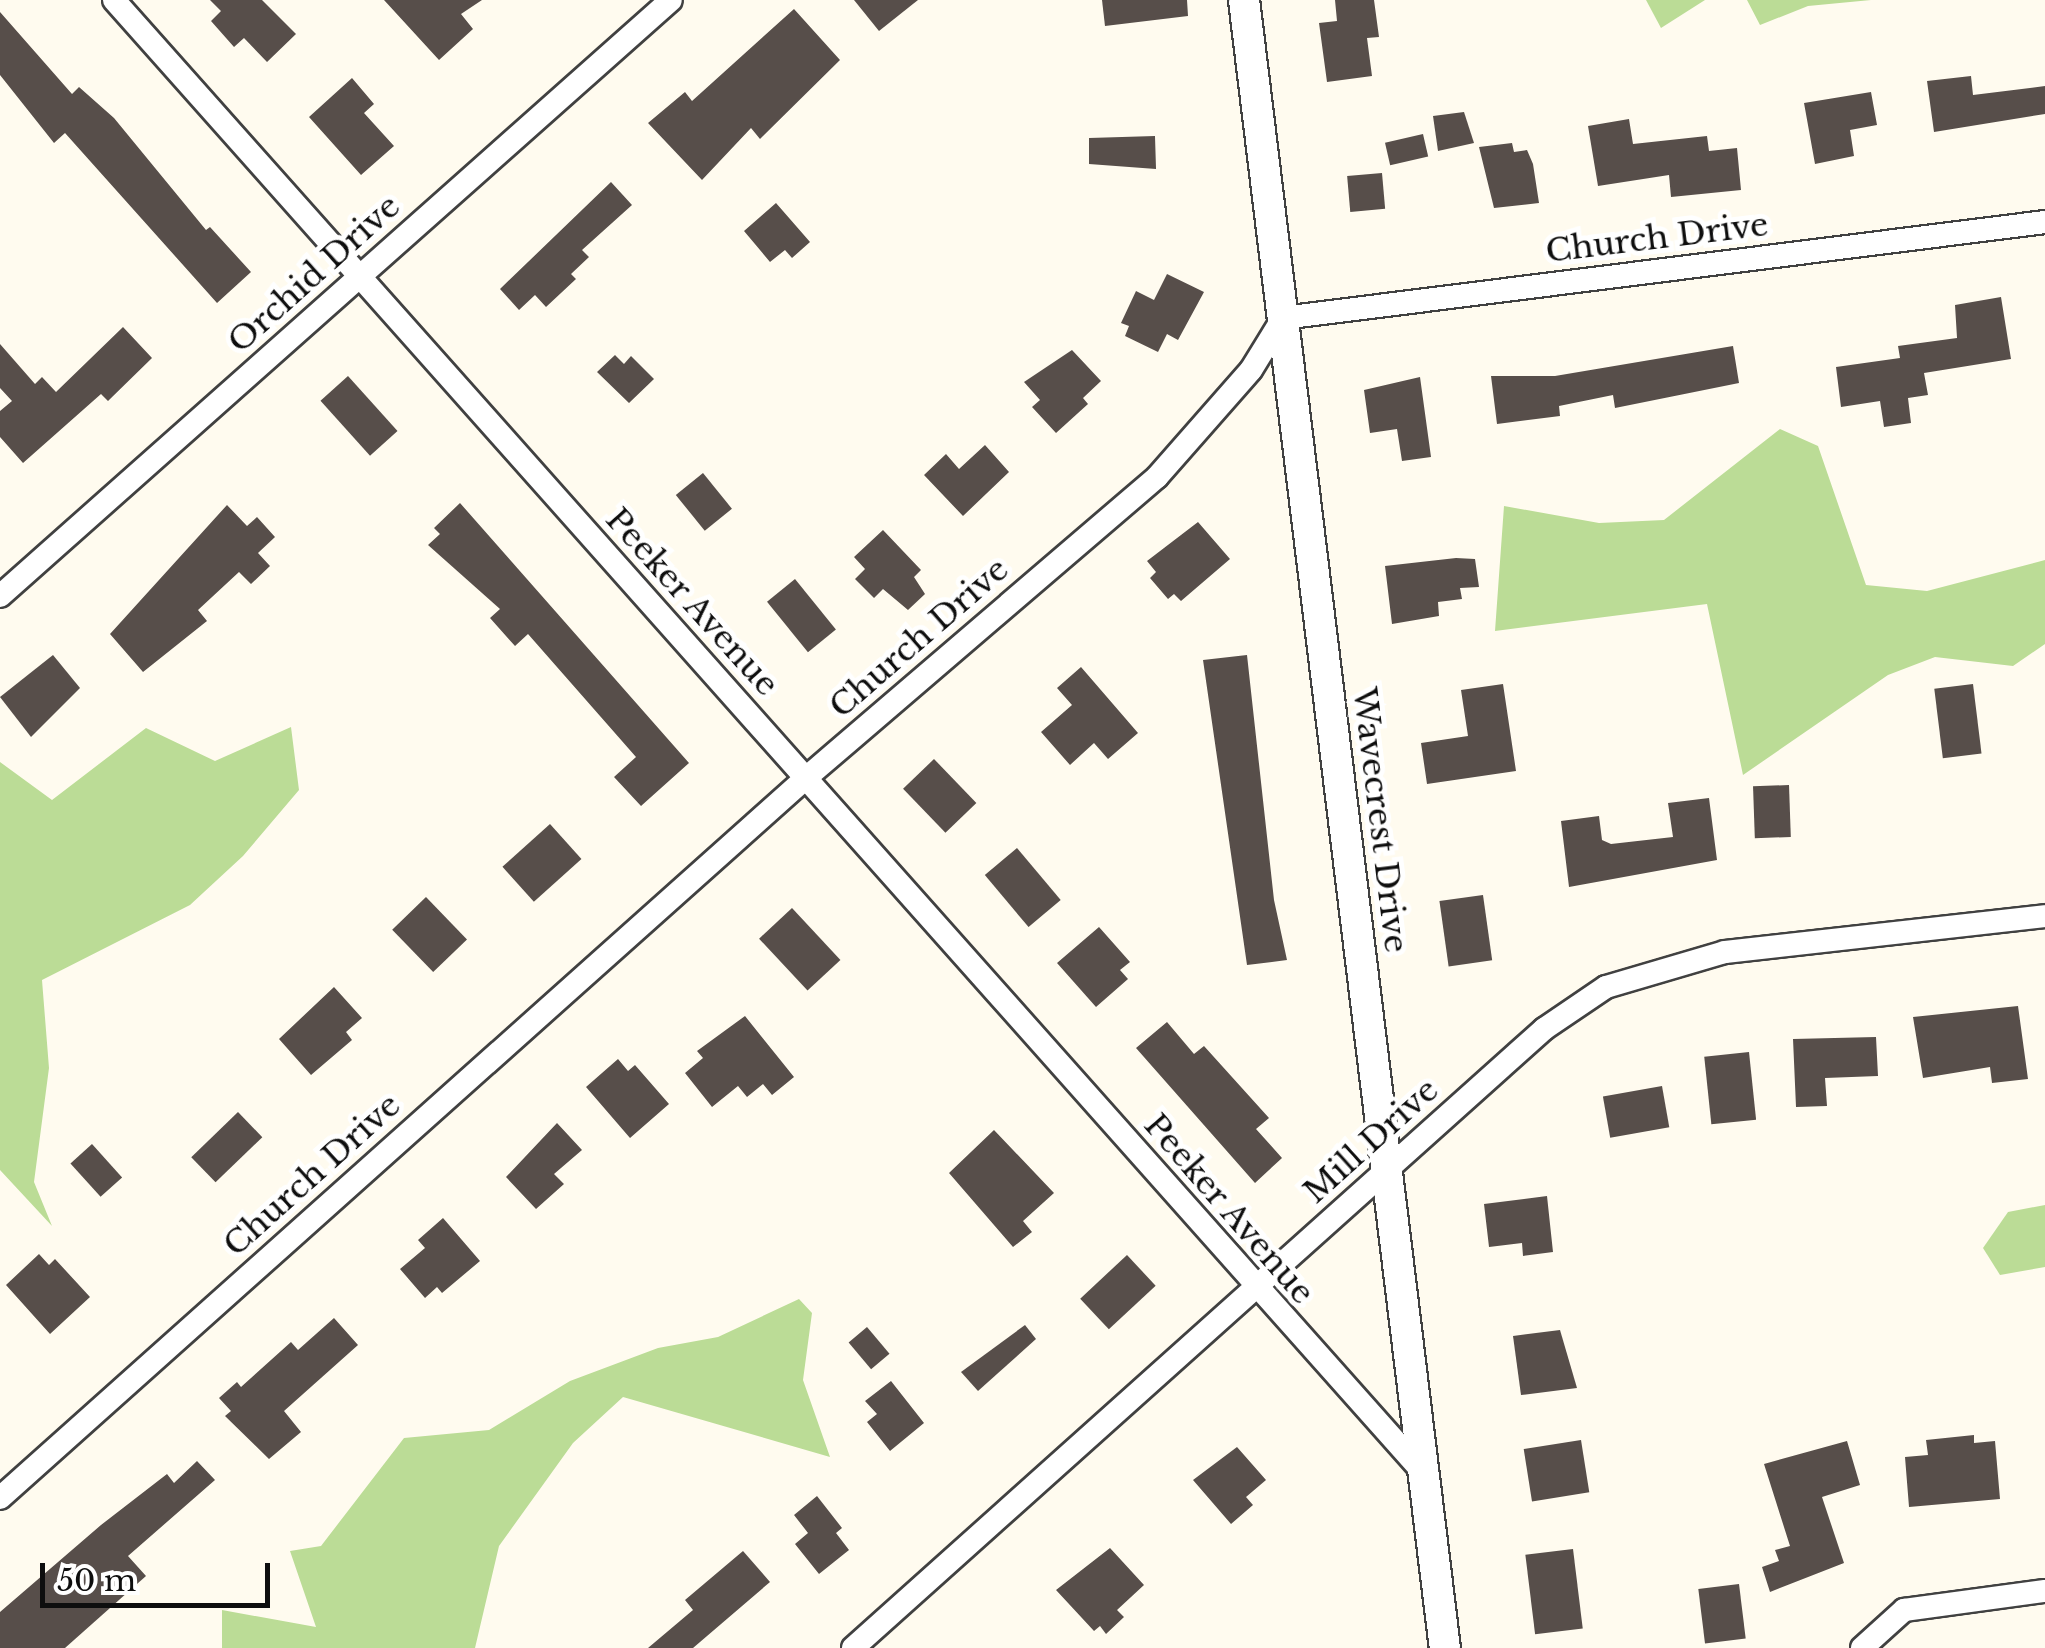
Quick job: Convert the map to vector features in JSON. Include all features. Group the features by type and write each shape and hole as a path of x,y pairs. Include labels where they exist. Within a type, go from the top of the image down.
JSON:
{"street":[{"name":"Peeker Avenue","path":"114,0 358,279 806,777 1256,1290 1422,1470"},
{"name":"Orchid Drive","path":"0,596 671,0"},
{"name":"Wavecrest Drive","path":"1244,0 1445,1648"},
{"name":"Church Drive","path":"0,1498 806,777 1157,477 1251,370 1282,318 2045,222"},
{"name":"Mill Drive","path":"853,1648 1544,1029 1606,987 1726,952 2045,916"},
{"path":"1862,1648 1904,1610 2045,1591"}],"green space":[{"path":"1646,0 1705,0 1661,28"},
{"path":"1747,0 1871,0 1808,6 1760,25"},
{"path":"1780,429 1818,446 1866,585 1927,591 2045,560 2045,644 2013,666 1935,657 1888,675 1743,775 1707,604 1495,631 1504,506 1599,523 1664,520"},
{"path":"291,727 299,790 243,856 190,905 42,980 49,1068 34,1182 52,1226 0,1170 0,762 52,800 146,728 215,761"},
{"path":"2045,1205 2045,1267 2000,1275 1983,1248 2008,1212"},
{"path":"799,1299 812,1313 803,1380 830,1457 623,1397 573,1443 499,1546 475,1648 222,1648 222,1610 316,1627 290,1551 321,1546 404,1438 489,1430 570,1381 658,1348 718,1337"}],"building":[{"path":"210,0 262,0 296,34 267,62 244,38 234,47 211,21 221,11"},
{"path":"384,0 482,0 461,14 473,29 439,60"},
{"path":"854,0 918,0 879,31"},
{"path":"1102,0 1187,0 1188,16 1105,26"},
{"path":"1335,0 1374,0 1379,37 1367,38 1372,76 1327,82 1319,23 1337,21"},
{"path":"794,9 840,60 760,139 751,128 702,180 648,123 685,92 692,101"},
{"path":"0,12 72,94 79,87 114,118 206,230 210,227 251,272 217,303 65,133 54,143 0,75"},
{"path":"1971,76 1973,95 2045,86 2045,114 1934,132 1927,81"},
{"path":"352,78 374,104 364,113 394,146 361,175 309,117"},
{"path":"1871,92 1877,125 1850,130 1854,156 1815,164 1804,103"},
{"path":"1464,112 1474,143 1438,151 1433,116"},
{"path":"1629,119 1633,144 1707,136 1709,151 1737,148 1741,190 1671,197 1669,175 1598,186 1588,126"},
{"path":"1423,134 1428,156 1390,165 1385,143"},
{"path":"1155,136 1156,169 1089,164 1089,138"},
{"path":"1512,143 1514,152 1527,150 1539,203 1494,208 1479,147"},
{"path":"1382,173 1385,209 1350,212 1347,176"},
{"path":"611,182 632,205 582,250 589,257 571,274 576,279 546,307 535,295 519,310 500,289"},
{"path":"776,203 810,242 792,258 785,250 770,262 744,231"},
{"path":"1167,274 1204,292 1178,340 1167,334 1158,352 1125,336 1129,326 1121,323 1136,291 1154,300"},
{"path":"2001,297 2011,359 1924,373 1928,395 1908,398 1911,423 1884,427 1880,401 1841,407 1836,367 1900,358 1898,346 1957,338 1955,305"},
{"path":"123,327 152,358 108,401 101,394 23,463 0,437 0,411 12,401 0,388 0,344 35,384 42,377 56,392"},
{"path":"1733,346 1739,383 1615,408 1613,395 1559,406 1560,416 1497,424 1491,376 1555,376"},
{"path":"1072,350 1101,381 1083,398 1088,404 1056,433 1032,407 1040,400 1024,382"},
{"path":"615,355 624,364 631,356 654,379 629,403 597,372"},
{"path":"348,376 398,431 370,456 321,401"},
{"path":"1420,377 1431,457 1402,461 1397,429 1370,433 1364,390"},
{"path":"985,445 1009,472 963,516 924,475 946,454 959,469"},
{"path":"703,473 732,509 705,531 676,495"},
{"path":"460,503 689,763 641,806 614,777 636,757 528,634 515,646 490,618 500,609 428,545 440,534 434,528"},
{"path":"227,505 247,526 257,517 275,537 258,553 270,566 251,584 239,572 198,610 207,621 143,672 110,634"},
{"path":"1198,522 1230,559 1181,601 1174,594 1168,599 1150,578 1156,572 1147,561"},
{"path":"883,530 921,570 914,577 925,594 908,610 883,589 874,598 855,579 865,569 854,557"},
{"path":"1475,559 1479,587 1460,588 1462,599 1438,602 1439,616 1392,624 1385,566"},
{"path":"795,579 836,630 808,652 767,602"},
{"path":"53,655 80,688 31,737 0,697"},
{"path":"1247,655 1274,900 1287,960 1247,965 1203,660"},
{"path":"1081,667 1138,733 1108,759 1094,743 1070,765 1041,732 1072,705 1057,688"},
{"path":"1503,684 1516,771 1427,784 1421,743 1468,736 1461,690"},
{"path":"1973,684 1982,753 1943,758 1934,689"},
{"path":"934,759 976,803 945,833 903,789"},
{"path":"1789,785 1791,837 1755,838 1753,786"},
{"path":"1709,798 1717,860 1569,887 1561,821 1599,816 1602,840 1611,844 1673,837 1668,803"},
{"path":"550,824 581,859 534,902 502,867"},
{"path":"1017,848 1061,900 1029,927 985,875"},
{"path":"1483,895 1492,960 1449,966 1439,901"},
{"path":"426,897 467,939 433,972 392,930"},
{"path":"792,908 840,960 808,991 759,939"},
{"path":"1099,927 1130,962 1120,970 1128,979 1096,1007 1057,963"},
{"path":"334,987 362,1018 346,1032 352,1040 311,1075 279,1039"},
{"path":"2018,1006 2028,1079 1992,1083 1990,1067 1923,1078 1913,1017"},
{"path":"745,1016 794,1077 772,1095 763,1084 747,1097 738,1086 712,1107 685,1073 703,1058 697,1051"},
{"path":"1167,1022 1194,1054 1204,1046 1269,1118 1256,1129 1282,1158 1255,1183 1136,1048"},
{"path":"1876,1037 1878,1076 1825,1078 1827,1106 1796,1107 1793,1039"},
{"path":"1749,1052 1756,1120 1711,1124 1704,1057"},
{"path":"618,1059 628,1071 635,1065 669,1104 630,1138 586,1087"},
{"path":"1662,1086 1669,1127 1610,1138 1603,1096"},
{"path":"238,1112 262,1137 216,1182 191,1157"},
{"path":"557,1123 582,1150 554,1174 564,1184 536,1209 506,1177"},
{"path":"994,1130 1054,1193 1023,1221 1032,1232 1013,1247 949,1173"},
{"path":"92,1144 122,1177 101,1197 70,1163"},
{"path":"1547,1196 1553,1252 1523,1256 1522,1243 1489,1247 1484,1204"},
{"path":"443,1218 480,1261 442,1293 437,1287 425,1298 400,1269 425,1248 418,1240"},
{"path":"39,1254 49,1265 55,1259 90,1297 50,1334 6,1285"},
{"path":"1127,1255 1156,1286 1109,1329 1080,1299"},
{"path":"334,1318 358,1345 284,1411 301,1432 269,1459 225,1416 231,1411 219,1398 237,1382 241,1387 291,1342 298,1350"},
{"path":"1025,1325 1036,1339 978,1391 961,1372"},
{"path":"867,1327 889,1354 871,1369 849,1342"},
{"path":"1560,1330 1577,1388 1521,1395 1513,1336"},
{"path":"891,1381 924,1423 890,1451 867,1422 877,1414 865,1401"},
{"path":"1974,1435 1974,1443 1995,1441 2000,1499 1909,1507 1905,1457 1928,1455 1926,1440"},
{"path":"1581,1440 1589,1492 1532,1501 1524,1449"},
{"path":"1847,1441 1860,1485 1822,1497 1844,1563 1770,1592 1762,1567 1779,1561 1775,1550 1790,1546 1764,1464"},
{"path":"1237,1447 1266,1480 1246,1497 1253,1505 1231,1524 1193,1480"},
{"path":"197,1461 215,1480 128,1556 146,1576 65,1648 0,1648 0,1612 167,1474 174,1483"},
{"path":"817,1496 842,1528 836,1533 849,1550 819,1574 795,1544 808,1533 794,1515"},
{"path":"1110,1548 1144,1585 1117,1610 1124,1617 1106,1634 1100,1626 1094,1631 1056,1590"},
{"path":"1573,1549 1583,1628 1535,1634 1525,1555"},
{"path":"743,1551 770,1582 693,1648 648,1648 693,1610 685,1600"},
{"path":"1739,1584 1746,1639 1705,1644 1698,1589"}]}
